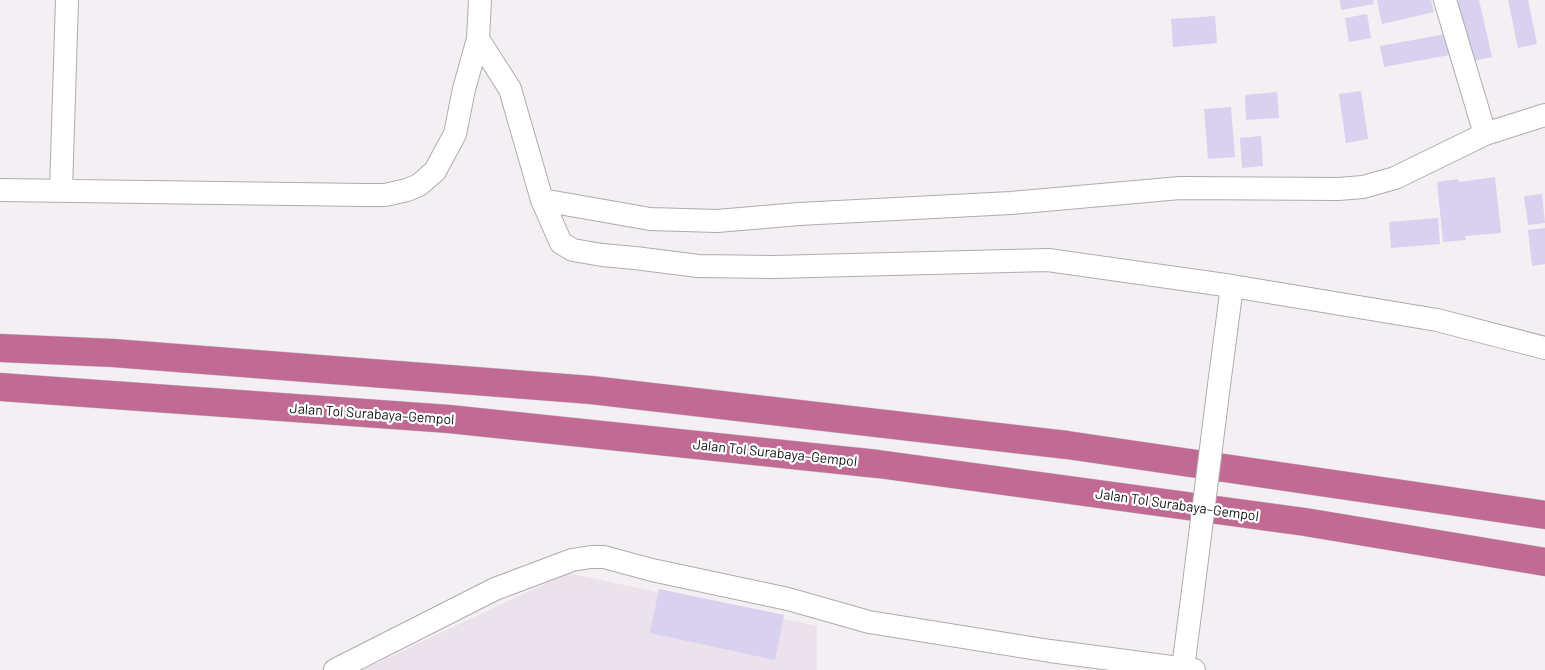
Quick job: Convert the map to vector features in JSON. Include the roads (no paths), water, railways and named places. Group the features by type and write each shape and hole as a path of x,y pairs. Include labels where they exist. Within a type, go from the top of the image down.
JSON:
{"highway":[{"path":"0,348 113,353 591,390 1068,444 1545,515"},
{"name":"Jalan Tol Surabaya–Gempol","path":"0,386 449,419 878,464 1305,522 1545,562"}],"street":[{"path":"61,191 67,0"},
{"path":"0,190 366,195 407,190 419,185 435,171 455,134 464,89 478,40 480,0"},
{"path":"1445,0 1485,134"},
{"path":"478,40 510,89 542,200 561,243 573,250 698,266 773,267 1048,260 1232,286 1437,320 1545,348"},
{"path":"542,200 650,219 717,221 799,214 1011,203 1180,188 1363,187 1395,178 1485,134 1545,114"},
{"path":"335,670 495,589 572,560 591,556 604,556 652,570 788,599 869,622 1050,651 1188,669 1193,591 1232,286"}]}
